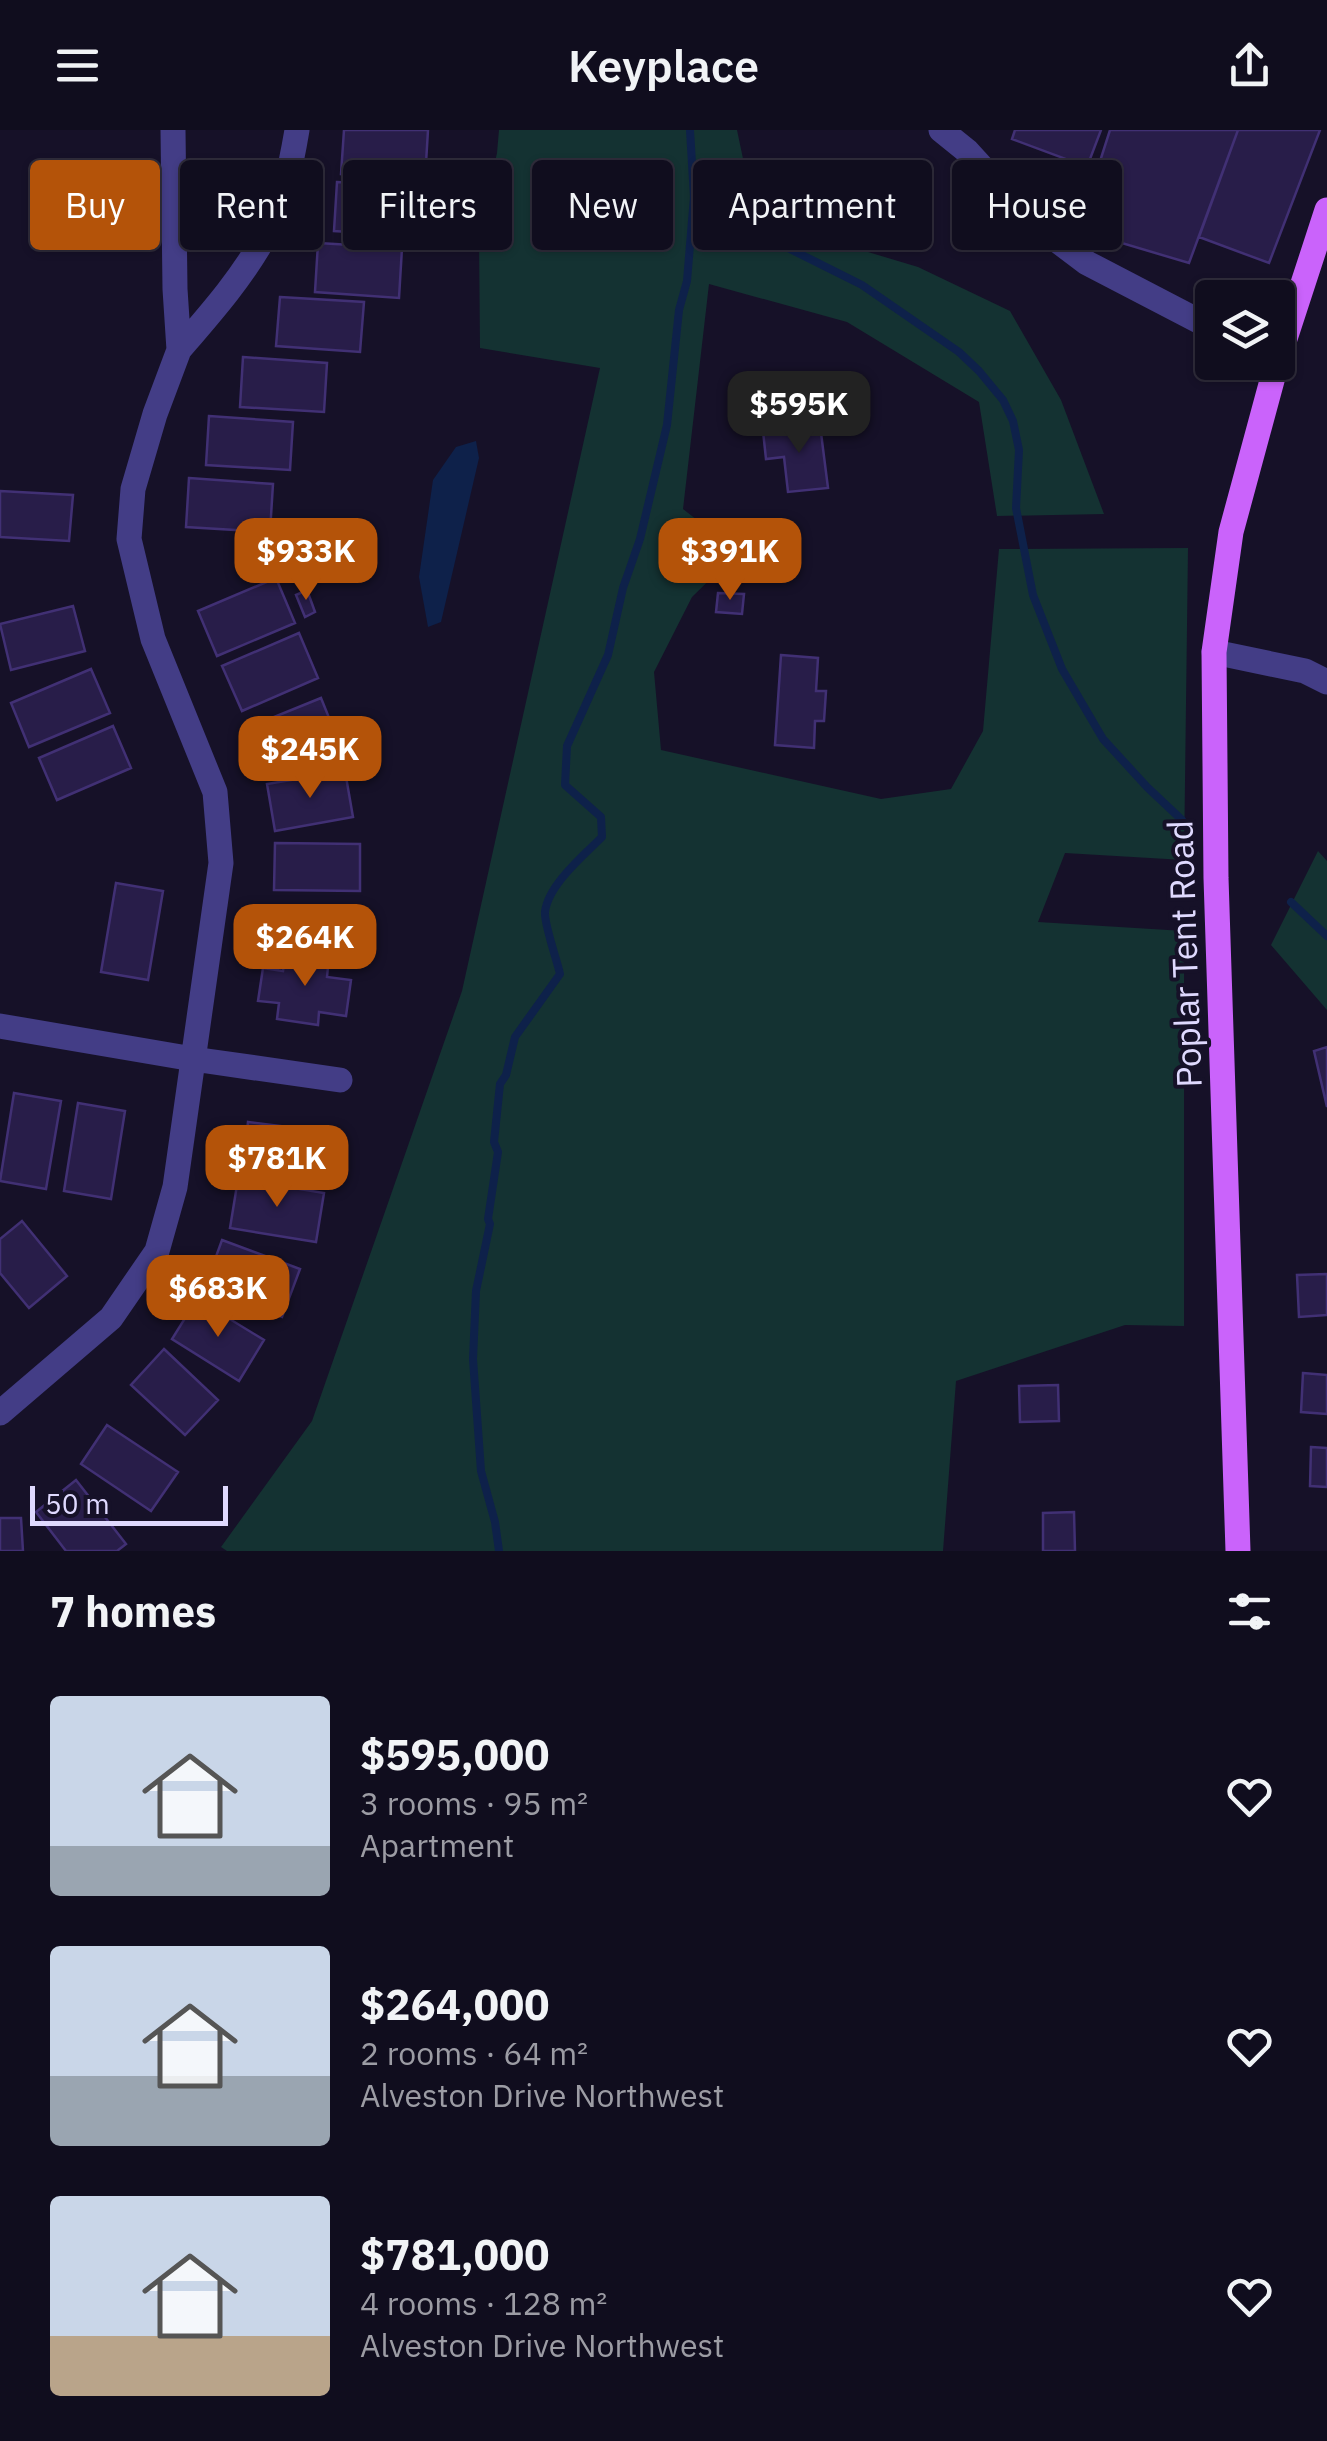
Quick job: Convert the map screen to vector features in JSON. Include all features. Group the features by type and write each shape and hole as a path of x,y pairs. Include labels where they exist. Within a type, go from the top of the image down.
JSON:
{"main road":[{"name":"Poplar Tent Road","path":"1295,315 1320,253 1327,210"},
{"name":"Poplar Tent Road","path":"1238,1551 1216,878 1214,652 1231,532 1271,380"}],"street":[{"path":"173,130 174,289 179,350"},
{"path":"0,1413 111,1318 156,1251 175,1187 221,863 214,792 153,640 129,539 132,490 179,350 222,300 266,235 289,175 297,130"},
{"path":"940,130 967,151 1030,220 1087,263 1195,319"},
{"path":"1214,652 1305,671 1327,682"},
{"path":"0,1026 340,1080"}],"green space":[{"path":"499,130 737,130 743,160 693,160 693,250 861,250 918,267 1010,311 1061,400 1104,514 997,516 979,402 847,322 709,284 683,509 738,552 692,597 654,672 661,750 881,799 951,789 983,731 999,549 1188,548 1184,860 1065,853 1038,922 1184,931 1184,1326 1125,1325 956,1381 943,1551 227,1551 221,1547 312,1421 462,991 600,368 480,348 479,250 512,250 512,160 495,160"},
{"path":"1318,851 1327,861 1327,1010 1271,945"}],"water":[{"path":"476,441 479,458 441,622 428,627 419,577 433,480 456,447"}],"building":[{"path":"344,130 428,130 426,160 343,160 341,174"},
{"path":"1015,130 1101,130 1090,160 1068,160 1012,139"},
{"path":"1110,130 1238,130 1189,263 1122,243 1122,160 1100,160"},
{"path":"1238,130 1320,130 1269,263 1199,237"},
{"path":"337,182 343,182 343,232 334,231"},
{"path":"323,243 343,244 343,250 402,250 399,298 315,292 318,250 323,250"},
{"path":"280,297 364,302 360,352 276,346"},
{"path":"243,357 327,363 324,412 240,407"},
{"path":"806,384 811,414 784,418 779,388"},
{"path":"209,416 293,422 290,470 206,465"},
{"path":"820,425 828,488 788,492 784,457 766,459 763,431"},
{"path":"189,478 273,484 270,532 186,527"},
{"path":"0,491 73,495 69,541 0,537"},
{"path":"276,578 295,623 217,656 198,611"},
{"path":"307,590 315,612 305,617 296,595"},
{"path":"718,593 744,594 742,614 716,612"},
{"path":"73,606 85,651 11,670 0,624"},
{"path":"299,633 318,678 242,711 222,666"},
{"path":"781,655 818,658 816,691 826,691 824,721 815,721 814,748 775,745"},
{"path":"91,669 110,713 29,747 11,703"},
{"path":"321,698 338,740 269,768 252,726"},
{"path":"113,726 131,768 57,800 39,758"},
{"path":"345,771 353,817 275,831 267,784"},
{"path":"275,843 360,844 360,891 274,890"},
{"path":"116,883 163,891 148,980 101,972"},
{"path":"286,951 329,957 327,977 351,980 346,1016 319,1012 318,1025 277,1019 279,1003 258,1001 263,968 283,971"},
{"path":"1327,1047 1327,1107 1314,1051"},
{"path":"14,1093 61,1101 46,1189 0,1181"},
{"path":"78,1103 125,1111 111,1199 64,1191"},
{"path":"248,1122 329,1132 323,1176 243,1166"},
{"path":"238,1179 324,1193 316,1242 230,1228"},
{"path":"22,1221 67,1276 29,1308 0,1273 0,1239"},
{"path":"222,1240 300,1269 282,1317 205,1287"},
{"path":"1327,1274 1327,1315 1299,1317 1297,1275"},
{"path":"197,1299 264,1340 239,1381 172,1339"},
{"path":"164,1349 218,1400 185,1435 131,1385"},
{"path":"1303,1373 1327,1375 1327,1414 1301,1412"},
{"path":"1058,1385 1059,1421 1020,1422 1019,1386"},
{"path":"107,1425 178,1472 151,1511 81,1464"},
{"path":"1311,1447 1327,1448 1327,1487 1310,1486"},
{"path":"76,1480 126,1544 117,1551 66,1551 36,1512"},
{"path":"1074,1512 1075,1551 1043,1551 1043,1513"},
{"path":"0,1518 21,1518 23,1551 0,1551"}],"waterway":[{"path":"499,1551 481,1471 473,1359 476,1291 490,1224 498,1152 494,1142 500,1084 515,1037 560,974 545,918 548,902 568,871 602,837 601,817 565,785 567,746 608,655 667,425 694,197 690,130"},
{"path":"792,250 862,285 959,352 1003,400 1013,421 1019,450 1016,508 1033,595 1062,669 1103,739 1182,820"},
{"path":"1291,902 1327,936"}]}
